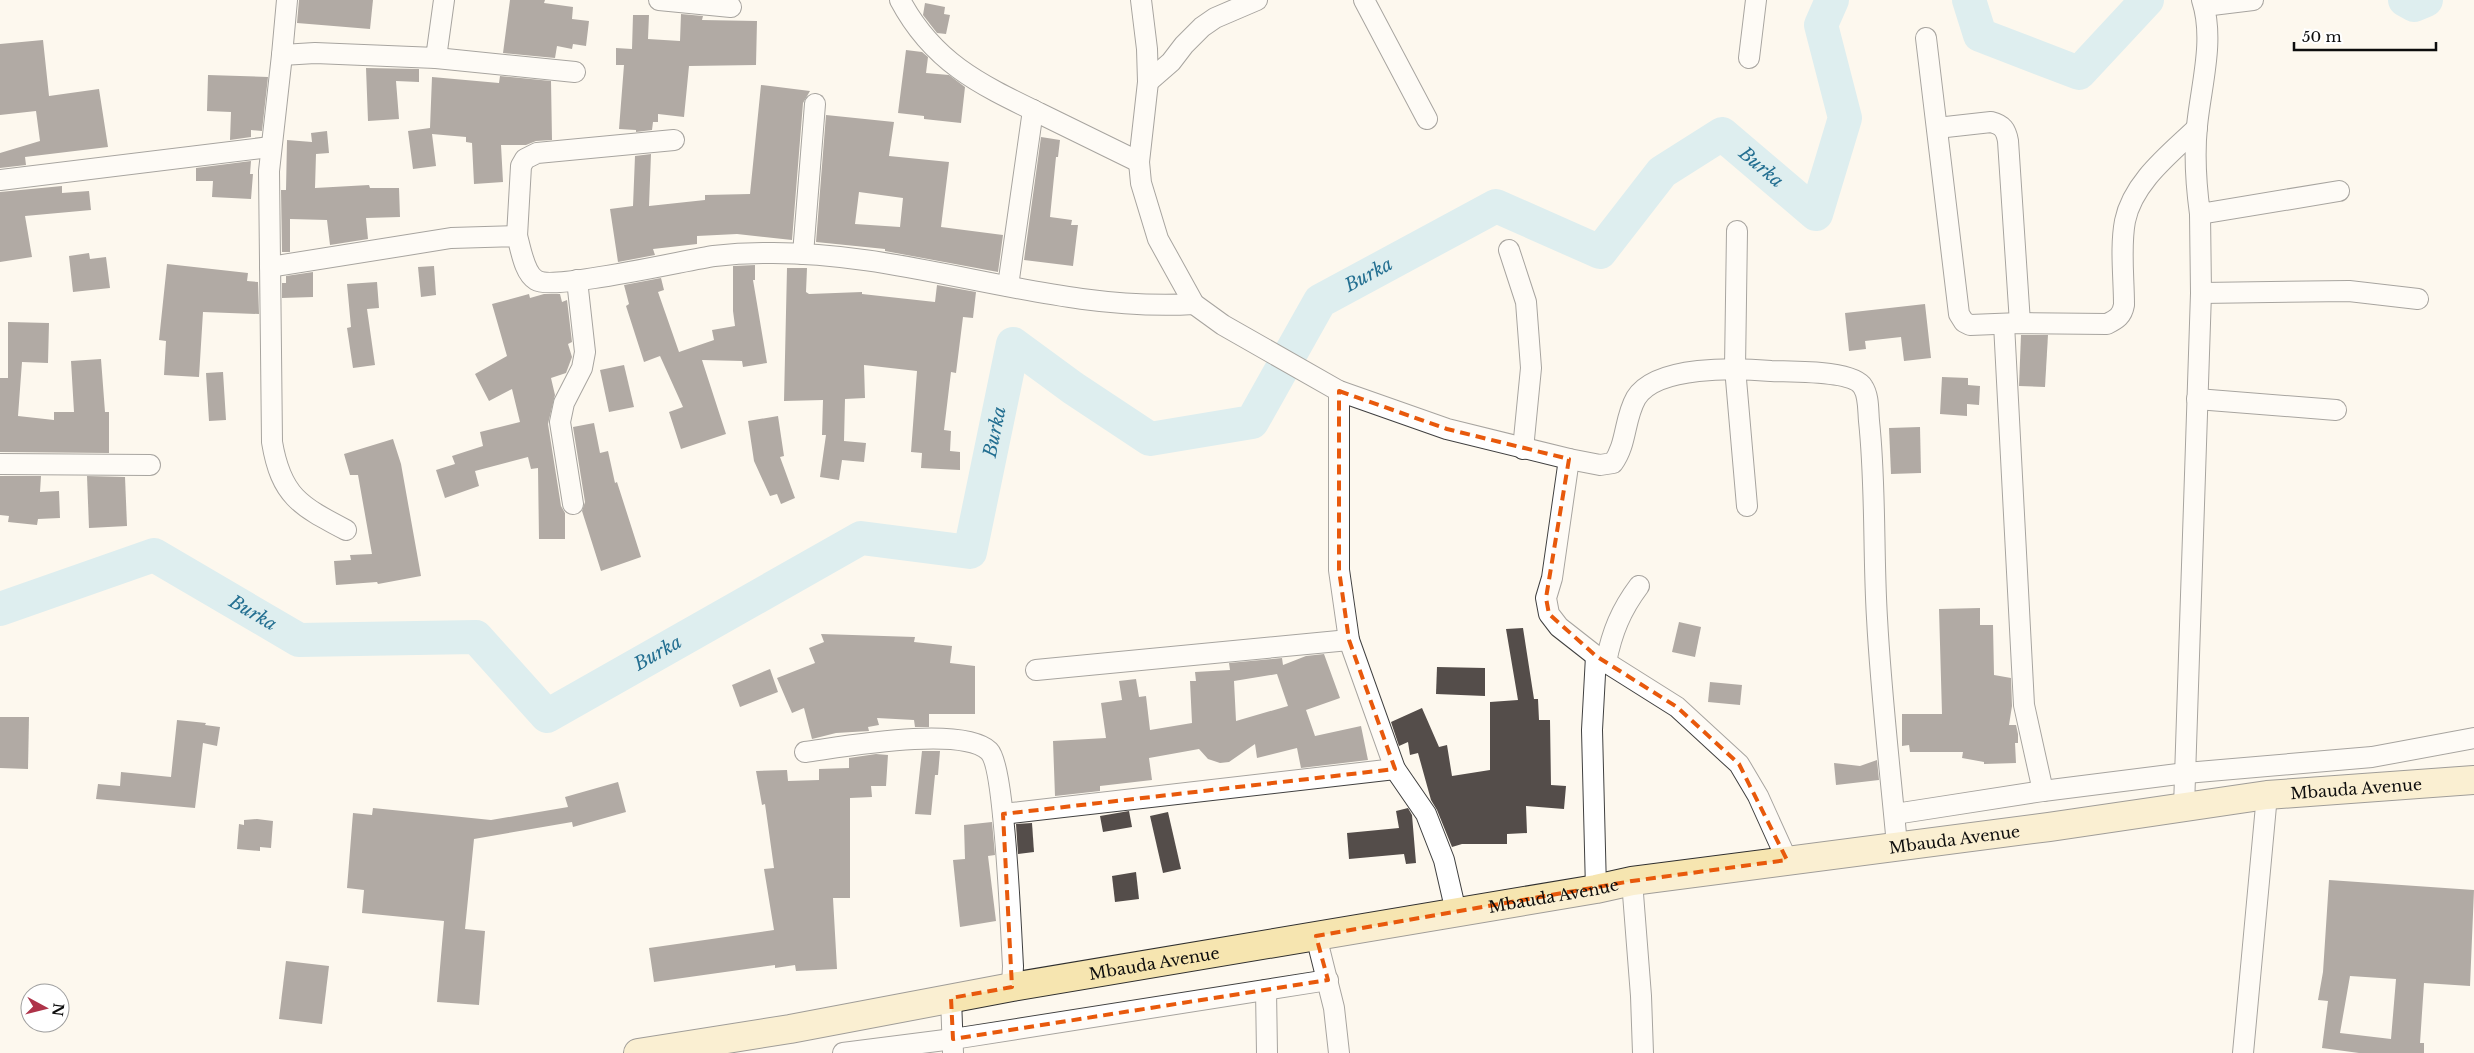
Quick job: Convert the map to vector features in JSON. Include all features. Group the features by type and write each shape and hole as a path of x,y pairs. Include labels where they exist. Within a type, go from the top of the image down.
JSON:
{"street":[{"path":"287,0 270,147 268,214 272,442 275,463 282,481 292,496 307,510 346,530"},
{"path":"436,58 444,0"},
{"path":"659,0 731,7"},
{"path":"900,0 912,22 926,40 959,70 985,87 1139,162"},
{"path":"1141,0 1147,50 1148,82 1139,162 1145,201 1158,239 1194,304 1223,325 1297,365 1339,391 1447,429 1523,449 1600,464 1613,463 1621,453 1627,419 1636,397 1648,385 1663,378 1735,368 1839,376 1856,380 1863,386 1871,438 1877,618 1897,845"},
{"path":"1148,82 1171,62 1184,45 1202,27 1216,18 1257,0"},
{"path":"1364,0 1427,119"},
{"path":"1749,58 1756,0"},
{"path":"2184,807 2201,293 2200,214 2195,168 2197,128 2208,33 2203,3 2253,0"},
{"path":"1926,38 1960,314 1964,322 1970,325 2107,324 2118,319 2124,305 2125,222 2130,207 2143,183 2197,128"},
{"path":"282,56 315,53 436,58 575,72"},
{"path":"802,254 815,104"},
{"path":"1008,286 1033,110"},
{"path":"1937,128 1991,122 1998,124 2006,130 2008,141 2024,705 2043,791"},
{"path":"674,140 530,155 521,166 517,236 528,272 534,280 544,284 577,280 716,256 802,254 859,258 1008,286 1100,300 1160,306 1194,304"},
{"path":"0,180 270,147"},
{"path":"2200,214 2339,191"},
{"path":"1737,231 1735,368 1747,506"},
{"path":"270,267 451,238 517,236"},
{"path":"1509,250 1526,302 1528,320 1531,368 1523,449"},
{"path":"573,504 560,422 564,403 582,368 586,352 577,280"},
{"path":"2201,293 2349,291 2418,298"},
{"path":"1339,391 1339,570 1350,640 1395,769 1426,814 1444,860 1456,912"},
{"path":"2197,399 2336,410"},
{"path":"1569,459 1552,578 1546,598 1549,614 1559,627 1601,659 1677,707 1739,764 1758,796 1787,860"},
{"path":"0,464 150,466"},
{"path":"1596,889 1592,730 1601,659 1617,620 1639,586"},
{"path":"1036,670 1350,640"},
{"path":"1894,814 2043,791 2186,773 2372,757 2474,738"},
{"path":"805,752 886,741 964,740 989,751 995,762 1003,814 1013,966 1012,987"},
{"path":"1003,814 1395,769"},
{"name":"Mbauda Avenue","path":"638,1053 790,1030 1012,987 1596,889 1632,880 2048,827 2266,795 2474,780"},
{"path":"2243,1053 2266,795"},
{"path":"1632,880 1641,996 1643,1053"},
{"path":"1316,936 1334,1008 1339,1053"},
{"path":"843,1053 953,1046 1328,980"},
{"path":"1266,990 1267,1053"},
{"path":"951,998 953,1046"}],"highlighted area":[{"path":"1339,391 1447,429 1569,459 1546,598 1549,614 1596,656 1677,707 1739,764 1787,860 1632,881 1316,936 1328,980 953,1039 951,998 1012,987 1003,814 1395,769 1349,640 1339,570"}],"building":[{"path":"299,0 373,0 370,29 297,23"},
{"path":"510,0 545,0 544,3 573,7 572,19 589,21 586,46 573,44 572,49 557,46 555,58 503,53"},
{"path":"925,3 945,7 944,14 950,15 946,34 937,33 923,15"},
{"path":"681,14 703,16 702,20 757,21 756,65 689,66 684,117 658,114 658,122 653,122 652,130 636,132 636,130 619,129 624,65 616,65 616,48 632,49 633,15 649,15 648,39 680,41"},
{"path":"43,40 49,96 99,89 108,147 25,157 26,165 0,168 0,153 40,141 36,111 0,115 0,44"},
{"path":"906,50 922,52 928,57 926,73 949,75 965,87 961,123 924,119 924,116 898,113"},
{"path":"366,68 419,69 419,82 396,81 399,119 368,121"},
{"path":"208,75 268,77 262,131 251,130 251,137 230,140 231,112 207,111"},
{"path":"500,76 551,81 552,140 536,141 526,145 501,145 503,182 474,184 472,143 466,142 466,137 432,134 436,166 413,169 408,131 430,128 432,77 499,83"},
{"path":"761,85 810,91 803,103 792,240 737,234 697,236 697,244 653,249 655,255 618,262 610,209 633,206 635,156 651,154 649,206 705,200 705,195 750,194"},
{"path":"826,115 894,122 889,156 949,162 941,227 1003,235 998,272 885,251 885,249 816,242","holes":["859,192 903,198 900,227 855,224"]},
{"path":"327,131 329,153 316,154 315,188 369,185 370,188 399,188 400,217 366,218 368,239 330,245 327,220 290,219 290,252 282,252 281,190 286,190 287,140 312,142 311,133"},
{"path":"1041,137 1060,140 1058,157 1056,157 1050,217 1072,220 1071,225 1078,225 1073,266 1024,260"},
{"path":"251,161 250,174 253,174 251,199 212,197 213,181 196,181 196,168"},
{"path":"62,186 62,193 89,191 91,210 25,216 32,257 0,262 0,192"},
{"path":"89,253 90,259 106,257 110,288 73,292 69,256"},
{"path":"167,264 248,273 247,281 258,282 259,314 203,312 199,377 164,375 166,341 159,340"},
{"path":"755,265 755,280 753,280 767,363 743,367 742,361 702,360 726,434 681,449 669,412 683,407 660,356 644,362 626,306 629,304 624,285 661,278 664,290 658,292 679,352 714,340 712,330 735,326 733,266"},
{"path":"434,266 436,295 421,297 418,267"},
{"path":"787,268 807,268 806,292 809,294 862,292 862,294 935,302 937,285 976,292 973,318 963,317 956,373 951,372 944,430 951,431 950,451 960,452 960,470 921,468 922,453 911,452 917,371 864,365 865,398 845,399 844,441 866,443 864,462 842,460 839,480 820,477 826,435 822,435 823,400 784,401"},
{"path":"313,272 313,297 282,298 282,283 286,283 286,276"},
{"path":"377,282 379,308 367,309 375,365 353,368 347,328 351,327 347,284"},
{"path":"529,294 530,298 544,294 560,294 562,302 567,300 572,342 568,344 572,357 566,373 551,378 555,395 548,424 561,506 565,513 565,539 539,539 538,468 531,469 528,457 475,471 479,486 445,498 436,470 455,464 452,456 483,446 480,432 520,422 512,389 489,401 475,374 507,356 492,304"},
{"path":"1925,304 1931,358 1904,361 1901,337 1865,341 1866,349 1849,351 1845,313"},
{"path":"8,322 49,323 48,363 22,362 18,416 54,420 54,412 74,412 71,361 101,359 105,412 109,412 109,453 0,452 0,378 8,378"},
{"path":"2021,335 2048,335 2045,387 2019,386"},
{"path":"624,365 634,407 609,412 600,370"},
{"path":"223,372 226,420 209,421 206,373"},
{"path":"1942,377 1968,378 1968,385 1980,386 1979,405 1967,404 1967,416 1940,414"},
{"path":"778,416 784,456 780,457 795,498 781,504 777,494 770,496 754,461 748,421"},
{"path":"594,423 600,453 608,451 615,483 617,482 641,557 601,571 582,511 585,502 573,427"},
{"path":"1920,427 1921,473 1891,474 1889,428"},
{"path":"393,439 401,464 421,576 378,584 377,582 336,585 334,561 351,560 350,555 372,554 358,475 350,475 344,454"},
{"path":"0,476 41,476 40,492 59,491 60,518 38,519 37,525 8,522 9,516 0,515"},
{"path":"87,476 125,477 127,526 89,528"},
{"path":"1980,608 1980,625 1993,625 1994,675 2011,678 2012,706 2009,725 2016,725 2018,734 2018,743 2015,743 2016,763 1984,764 1984,762 1962,758 1963,752 1910,752 1909,745 1902,746 1902,714 1942,714 1939,609"},
{"path":"1679,622 1701,627 1695,657 1672,652"},
{"path":"1523,628 1534,699 1538,699 1539,720 1550,720 1551,785 1566,786 1564,809 1526,806 1527,833 1507,834 1507,844 1462,844 1452,847 1431,800 1418,753 1410,755 1408,742 1399,746 1391,722 1422,708 1439,747 1447,745 1452,776 1490,770 1490,702 1518,700 1506,629"},
{"path":"821,634 915,637 914,642 952,646 950,663 975,666 975,714 929,714 929,727 915,727 914,720 877,718 879,725 868,727 869,731 836,733 812,739 804,708 792,713 777,678 815,663 809,648 824,642"},
{"path":"1324,654 1340,698 1306,710 1315,736 1361,726 1368,760 1301,768 1297,748 1257,758 1255,744 1229,762 1220,763 1208,759 1199,749 1149,758 1152,780 1100,786 1100,791 1055,796 1053,741 1106,738 1101,703 1122,700 1119,681 1136,679 1139,697 1146,696 1150,730 1192,723 1190,681 1196,681 1195,672 1230,670 1229,663 1282,658 1283,665 1306,656","holes":["1277,674 1288,706 1236,721 1234,681"]},
{"path":"1437,667 1485,668 1485,696 1436,694"},
{"path":"770,669 778,692 740,707 732,685"},
{"path":"1710,682 1742,685 1740,705 1708,702"},
{"path":"0,717 29,717 28,769 0,768"},
{"path":"177,720 206,723 205,725 220,727 217,746 203,743 195,808 96,799 98,784 120,786 121,772 171,777"},
{"path":"922,751 940,751 938,775 935,775 931,815 915,814"},
{"path":"876,754 888,755 886,786 871,786 872,797 850,798 850,898 833,898 837,969 796,971 795,965 775,968 775,965 654,982 649,948 774,930 764,869 774,868 765,804 762,805 756,771 787,770 788,781 819,780 819,769 849,768 849,758"},
{"path":"1877,760 1879,780 1836,785 1834,763 1860,766"},
{"path":"618,782 626,812 573,827 572,822 474,839 465,929 485,931 479,1005 437,1002 444,921 362,913 364,890 347,888 353,813 372,815 373,808 491,820 568,807 565,797"},
{"path":"1408,808 1412,815 1416,863 1406,864 1404,854 1349,859 1347,833 1399,828 1396,811"},
{"path":"1129,811 1132,827 1103,832 1100,816"},
{"path":"1168,812 1181,869 1163,873 1150,816"},
{"path":"244,820 273,821 271,848 260,847 260,851 237,849 239,824 244,825"},
{"path":"992,822 995,855 988,856 996,921 960,927 953,860 965,859 964,825"},
{"path":"1032,823 1034,852 1018,854 1016,824"},
{"path":"1136,872 1139,899 1115,902 1112,876"},
{"path":"2329,880 2474,890 2470,986 2424,983 2420,1043 2424,1043 2424,1053 2359,1053 2322,1048 2328,1001 2318,1000 2323,972","holes":["2350,976 2396,979 2391,1039 2340,1033"]},
{"path":"286,961 329,966 322,1024 279,1019"}],"waterway":[{"name":"Burka","path":"0,609 154,555 299,640 476,637 547,716 861,538 970,552 1013,344 1073,388 1150,439 1252,422 1320,301 1496,206 1600,252 1662,172 1722,134 1816,214 1845,118 1821,25 1832,0"},
{"path":"1969,0 1980,35 2079,73 2147,0"},
{"path":"2405,0 2414,5 2426,0"}]}
